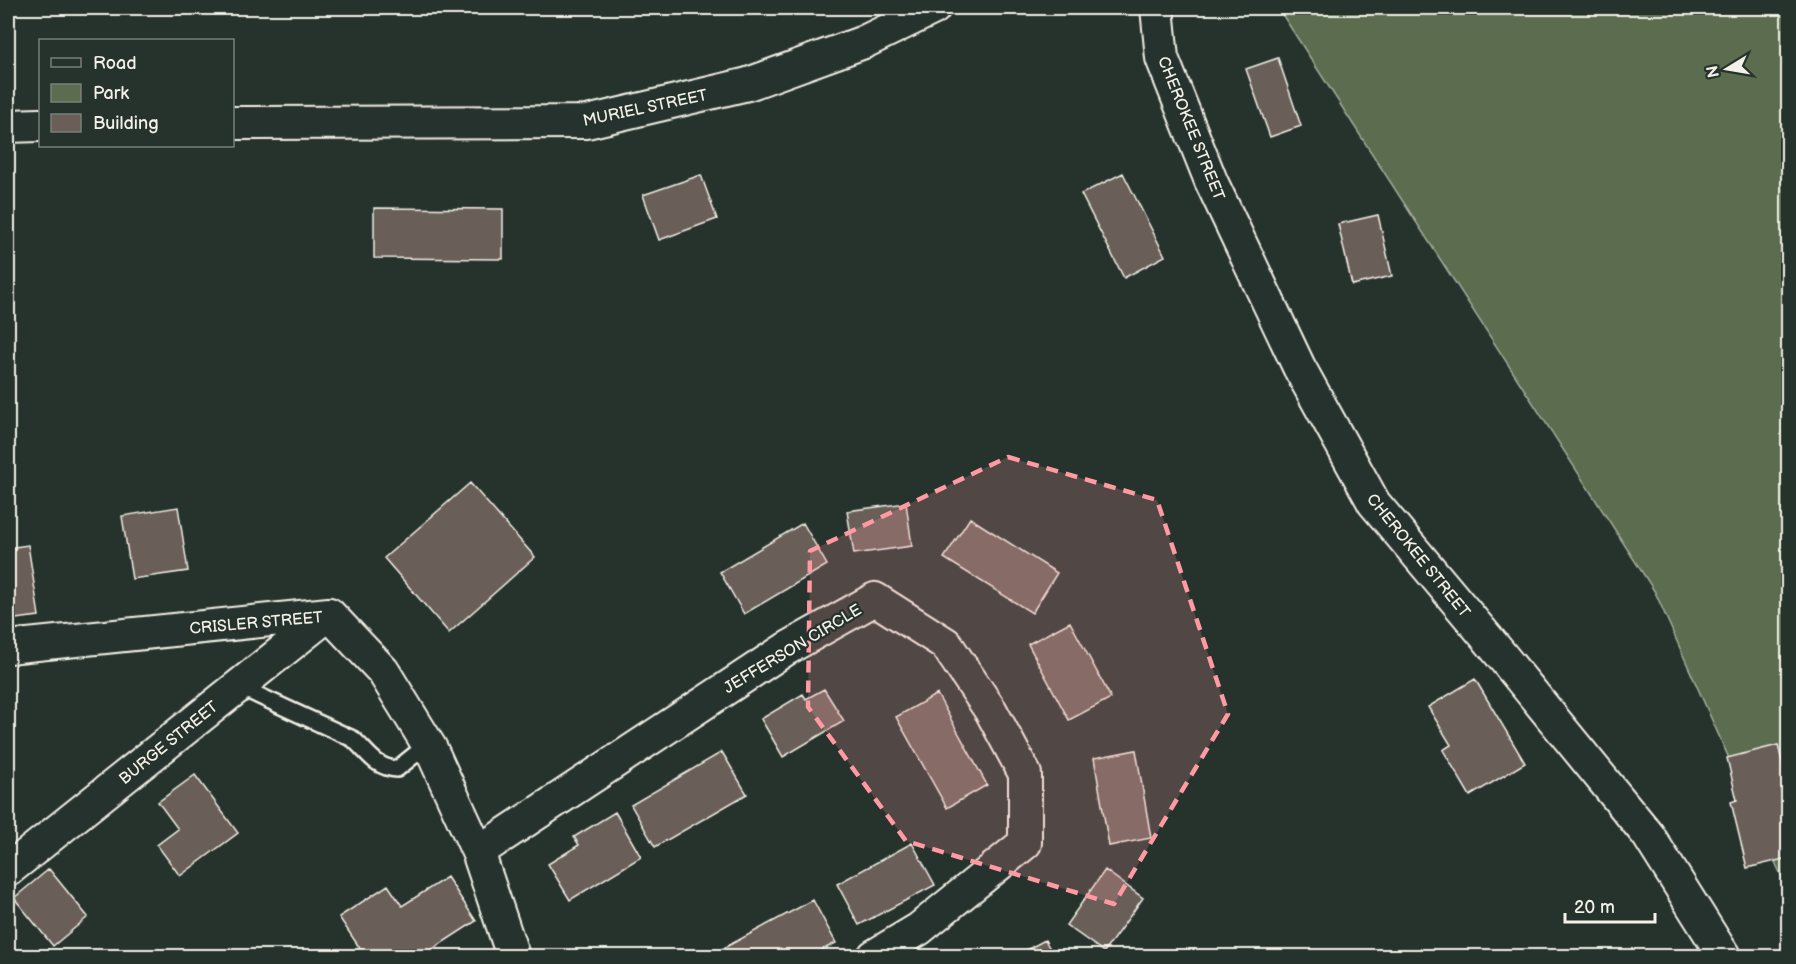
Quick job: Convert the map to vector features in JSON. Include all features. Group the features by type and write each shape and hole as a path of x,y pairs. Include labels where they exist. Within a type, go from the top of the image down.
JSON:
{"street":[{"name":"MURIEL STREET","path":"234,123 587,122 748,84 864,42 934,8"},
{"name":"CHEROKEE STREET","path":"1156,8 1162,58 1211,181 1299,367 1374,503 1647,835 1724,957"},
{"path":"8,126 39,125"},
{"name":"JEFFERSON CIRCLE","path":"478,852 786,649 875,599 946,644 991,711 1024,774 1025,843 919,929 874,957"},
{"name":"CRISLER STREET","path":"8,647 329,614 383,671 428,744 478,852 513,957"},
{"name":"BURGE STREET","path":"8,870 329,614"}],"lane":[{"path":"238,686 353,739 364,749 371,760 385,769 397,769 428,744"}],"highlighted area":[{"path":"1008,457 1157,500 1228,714 1114,904 906,841 808,707 810,551"}],"green space":[{"path":"1278,8 1788,8 1788,891 1655,592"}],"building":[{"path":"1278,58 1301,126 1270,137 1246,69"},
{"path":"1123,173 1165,256 1124,278 1081,194"},
{"path":"701,175 717,219 659,240 643,195"},
{"path":"374,208 503,209 503,259 374,258"},
{"path":"1378,215 1392,276 1352,285 1338,224"},
{"path":"470,483 535,557 449,633 384,558"},
{"path":"906,503 912,546 854,554 847,511"},
{"path":"178,507 188,571 132,579 122,516"},
{"path":"970,518 1057,573 1032,613 944,558"},
{"path":"803,523 827,565 744,614 720,572"},
{"path":"28,545 39,616 8,620 8,548"},
{"path":"1070,622 1111,698 1069,720 1028,644"},
{"path":"1475,679 1525,763 1470,796 1443,750 1451,745 1428,707"},
{"path":"824,689 844,721 783,757 761,719 803,694 806,699"},
{"path":"937,694 987,785 947,808 896,717"},
{"path":"1778,745 1788,786 1781,790 1788,818 1788,858 1747,868 1731,802 1737,800 1727,758"},
{"path":"1136,750 1151,838 1109,846 1094,758"},
{"path":"722,752 747,794 655,847 631,805"},
{"path":"195,775 238,833 180,876 157,845 178,829 158,802"},
{"path":"615,812 641,857 570,900 548,864 579,845 574,837"},
{"path":"912,843 935,885 859,925 837,884"},
{"path":"49,869 88,917 53,946 14,898"},
{"path":"1105,870 1143,898 1104,952 1066,925"},
{"path":"447,877 476,921 422,956 365,956 339,917 388,885 402,906"},
{"path":"813,900 836,943 810,956 723,956 720,950"},
{"path":"1045,940 1054,956 1015,956"},
{"path":"8,942 18,956 8,956"}]}
